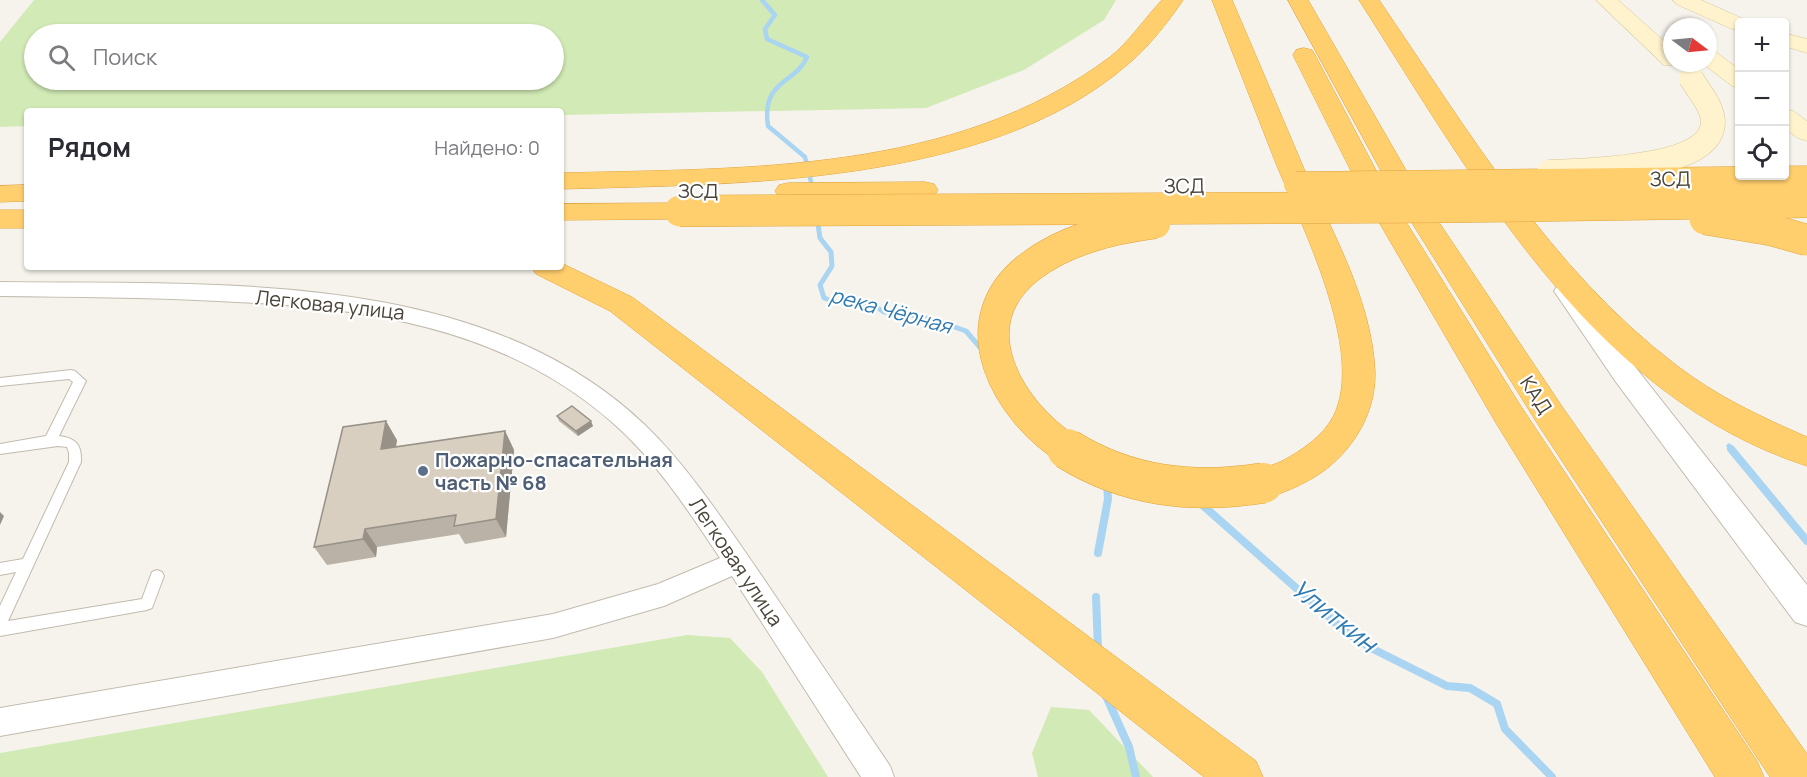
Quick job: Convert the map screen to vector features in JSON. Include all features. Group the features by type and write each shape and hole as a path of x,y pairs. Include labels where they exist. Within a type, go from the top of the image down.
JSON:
{"highway":[{"path":"564,181 683,193 751,175 841,166 897,157 963,140 1012,123 1062,99 1116,65 1151,31 1173,0"},
{"path":"1222,0 1334,274 1356,345 1359,369 1357,398 1347,424 1329,448 1298,469 1263,483 1204,490 1132,478 1070,450 1038,428 1003,381 994,356 995,319 1015,282 1032,266 1058,250 1093,235 1149,223 1342,206"},
{"name":"КАД","path":"1276,0 1381,203 1508,414 1741,777"},
{"name":"КАД","path":"1298,0 1405,191 1551,417 1796,777"},
{"path":"1369,0 1527,233 1584,302 1663,375 1743,425 1807,452"},
{"name":"ЗСД","path":"564,212 683,193 1807,178"},
{"name":"ЗСД","path":"564,189 1342,206 1445,207 1807,202"},
{"path":"0,194 24,194"},
{"path":"1445,207 1701,219 1771,231 1807,240"},
{"path":"0,219 24,219"},
{"path":"552,270 621,304 1240,777"}],"main road":[{"path":"1606,0 1663,52"},
{"path":"1656,3 1735,23"},
{"path":"1656,3 1678,18"},
{"path":"1789,40 1807,46"},
{"path":"1717,47 1735,60"},
{"path":"1717,64 1735,77"},
{"path":"1430,182 1626,166 1680,156 1698,147 1712,128 1709,109 1683,72"},
{"path":"1789,101 1807,115"},
{"path":"1789,119 1807,133"}],"street":[{"path":"1527,233 1626,375 1807,611"},
{"name":"Легковая улица","path":"0,289 312,298 396,310 476,331 520,349 573,379 621,417 686,489 879,777"},
{"path":"0,722 553,626 615,610 664,594 737,562"}],"lane":[{"path":"0,382 71,374 77,377 80,381 50,442"},
{"path":"0,449 62,440 72,445 76,452 75,462 0,622"},
{"path":"0,569 27,564"},
{"path":"0,628 147,604 157,576"}],"green space":[{"path":"34,0 1116,0 1104,20 1024,70 926,108 564,115 564,108 24,108 24,126 0,127 0,42"},
{"path":"687,635 730,638 762,672 828,777 0,777 0,753"},
{"path":"1051,707 1089,710 1153,777 1038,777 1032,753"}],"building":[{"path":"572,406 591,421 576,431 557,416"},
{"path":"386,421 381,449 505,431 496,519 454,526 456,515 365,529 363,539 314,547 343,427"}],"waterway":[{"name":"река Чёрная","path":"762,0 775,15 765,29 767,39 807,57 802,66 774,91 767,111 768,126 805,157 813,190"},
{"name":"река Чёрная","path":"817,218 820,238 831,252 832,266 820,285 824,298 835,302 873,305 884,312 918,316 946,324 966,331 984,352"},
{"path":"1729,446 1732,450"},
{"path":"1731,449 1807,541"},
{"name":"река Чёрная","path":"1098,553 1108,499 1107,483"},
{"name":"Улиткин","path":"1199,502 1346,632 1373,649 1447,686 1470,688 1497,704 1505,729 1552,777"},
{"name":"река Чёрная","path":"1096,597 1098,649"},
{"name":"река Чёрная","path":"1106,696 1129,747 1136,777"}],"place":[{"name":"Пожарно-спасательная часть № 68","path":"423,471"}]}
